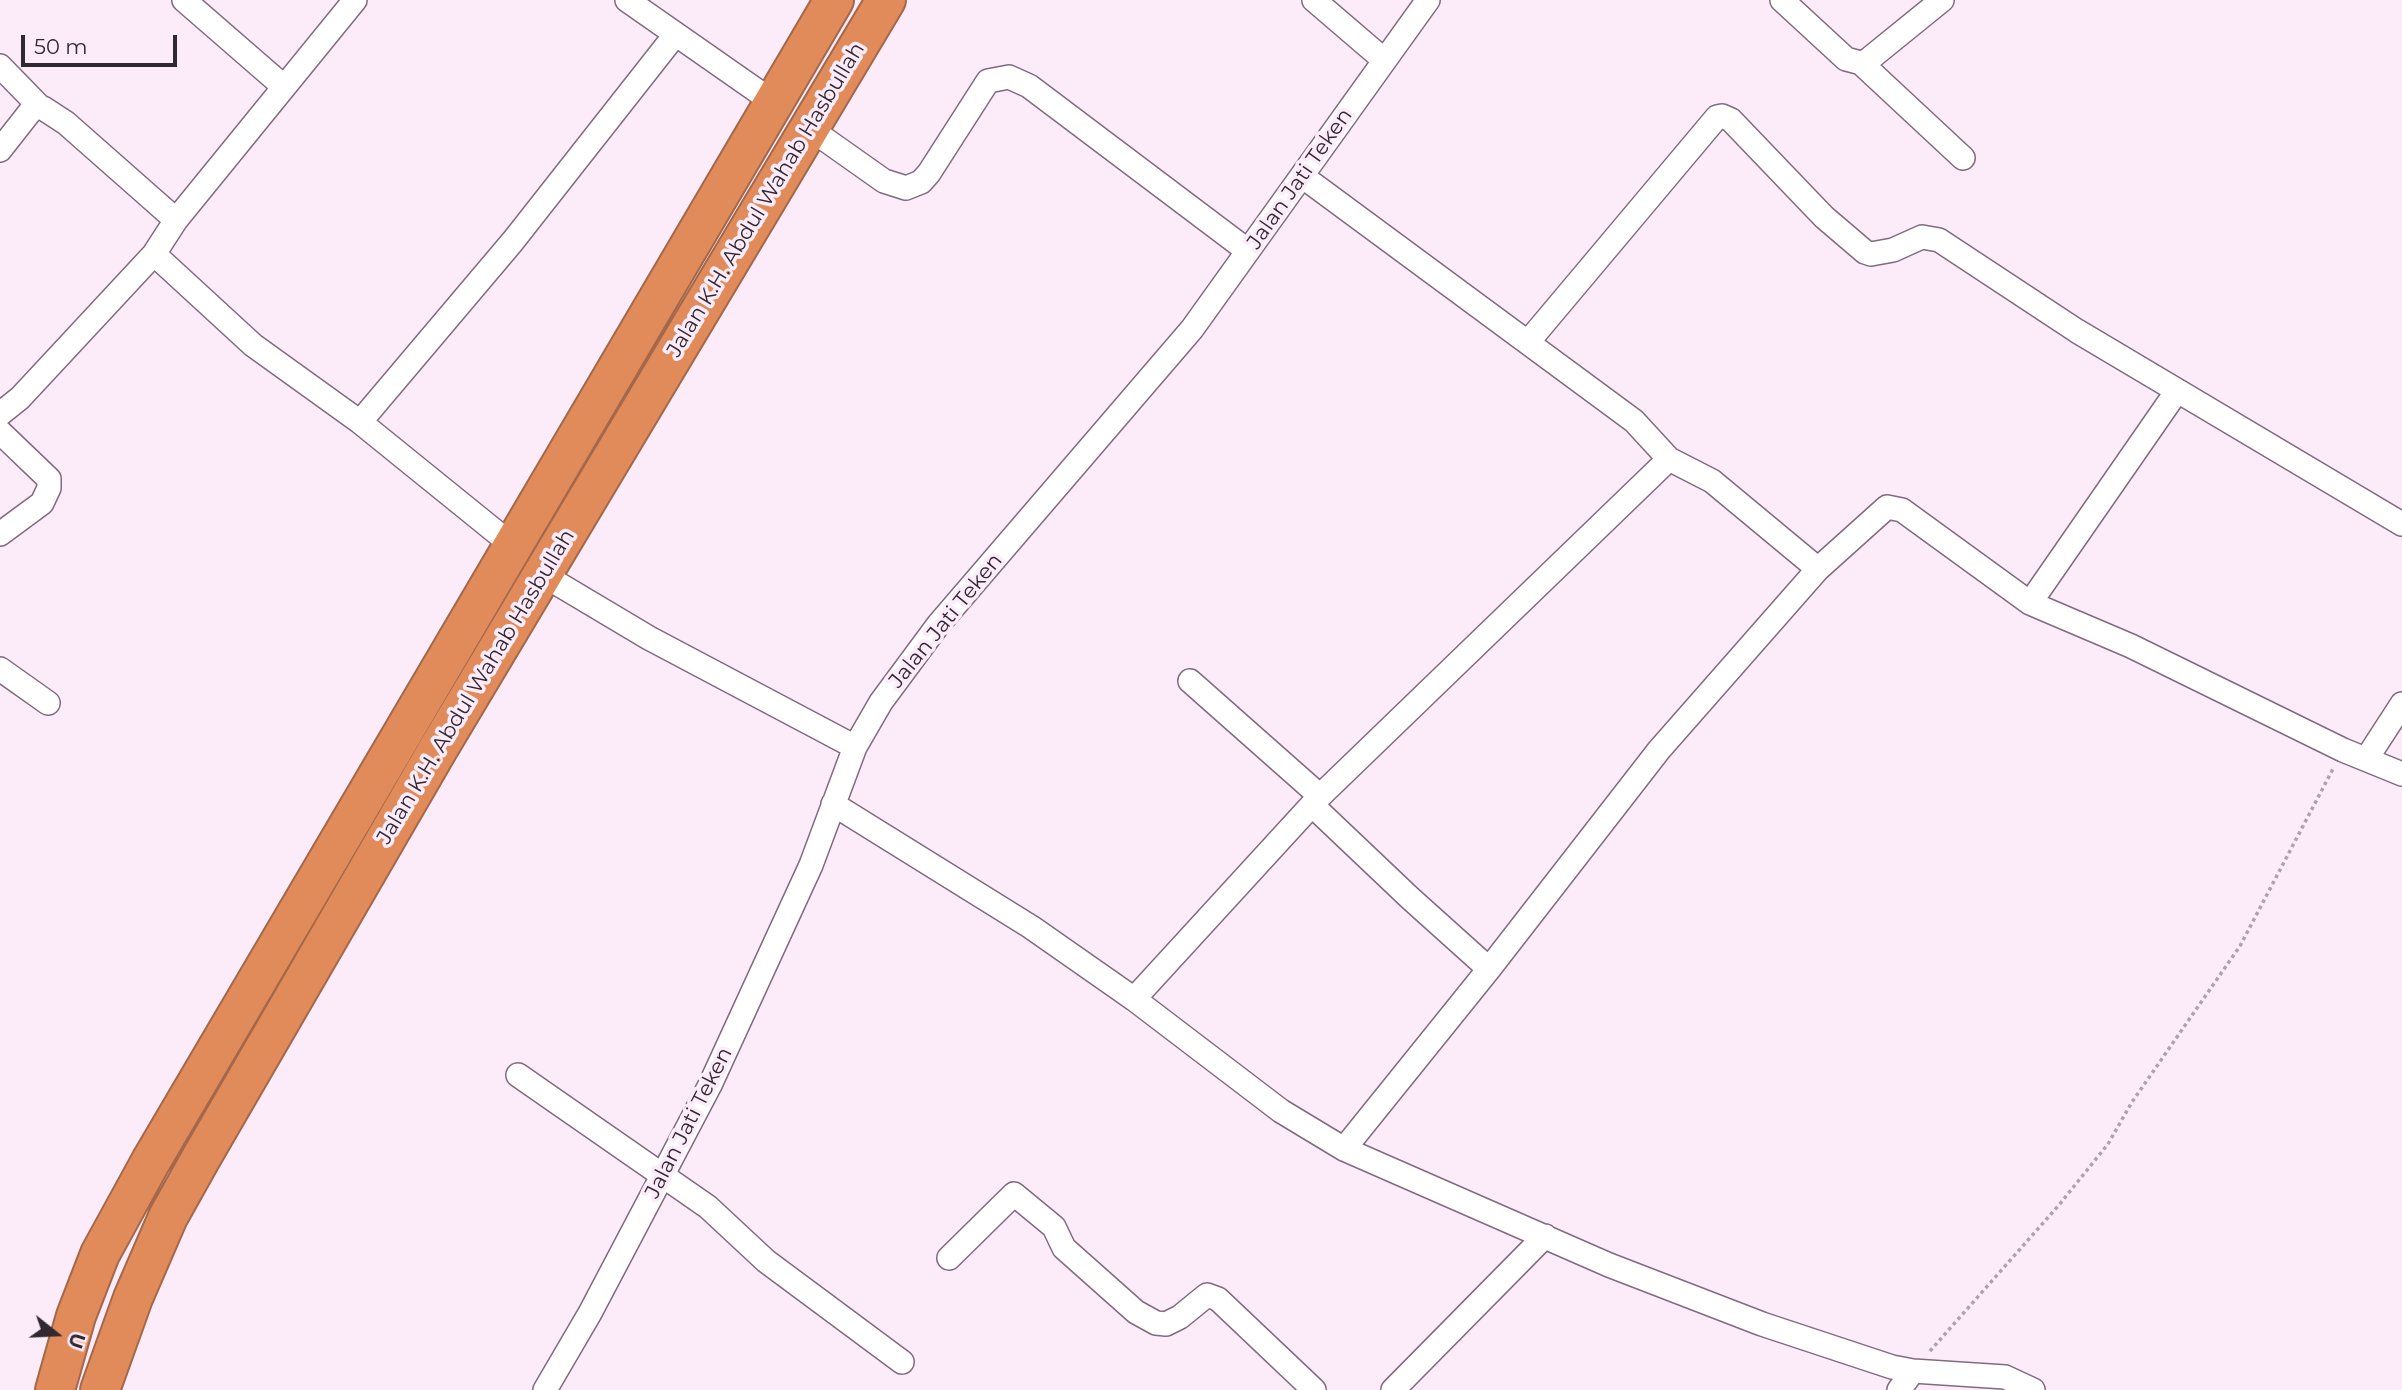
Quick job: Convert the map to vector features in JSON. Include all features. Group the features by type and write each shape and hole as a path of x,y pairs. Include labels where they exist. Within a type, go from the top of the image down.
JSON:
{"highway":[{"name":"Jalan K.H. Abdul Wahab Hasbullah","path":"55,1390 76,1316 100,1254 222,1039 834,0"},
{"name":"Jalan K.H. Abdul Wahab Hasbullah","path":"100,1390 133,1298 168,1217 410,796 886,0"},
{"path":"401,734 403,745 413,751 426,742 506,614 539,568 551,560"},
{"path":"222,1039 261,992 384,782 396,775 410,796"}],"street":[{"path":"184,0 283,86"},
{"path":"0,414 20,398 154,254 176,220 355,0"},
{"path":"627,0 773,102"},
{"path":"1314,0 1384,60"},
{"name":"Jalan Jati Teken","path":"545,1390 665,1175 795,901 855,747 915,653 1170,355 1428,0"},
{"path":"1782,0 1846,59 1861,63 1962,158"},
{"path":"1861,63 1942,0"},
{"path":"360,422 513,242 675,35"},
{"path":"0,66 40,107 66,122 176,220"},
{"path":"809,128 884,181 906,188 921,182 929,173 988,81 1009,77 1029,86 1248,251"},
{"path":"0,150 20,121 33,108 40,107"},
{"path":"1528,342 1717,117 1721,116 1731,120 1824,217 1865,252 1871,254 1893,250 1922,237 1939,240 2077,331 2402,524"},
{"path":"1302,176 1634,421 1669,459 1712,481 1818,569"},
{"path":"154,254 253,345 360,422 512,545"},
{"path":"2030,603 2177,391"},
{"path":"0,432 49,479 49,488 42,502 0,534"},
{"path":"1134,999 1316,800 1669,459"},
{"path":"1344,1149 1489,969 1659,750 1818,569 1883,509 1891,507 1902,510 2030,603 2131,646 2343,750 2402,774"},
{"path":"551,560 555,582 649,638 855,747"},
{"path":"0,669 48,703"},
{"path":"1190,681 1316,800 1410,898 1489,969"},
{"path":"2367,758 2402,704"},
{"path":"833,804 974,890 1134,999 1281,1111 1344,1149 1609,1265 1762,1324 1913,1371 2005,1377 2033,1390"},
{"path":"518,1075 708,1207 766,1261 902,1362"},
{"path":"949,1258 1014,1194 1054,1227 1064,1248 1136,1312 1156,1323 1166,1324 1180,1317 1208,1295 1218,1299 1314,1390"},
{"path":"1393,1390 1545,1236"},
{"path":"1899,1390 1913,1371"}],"path":[{"path":"1913,1371 2059,1205 2108,1144 2132,1102 2240,946 2343,750"}]}
